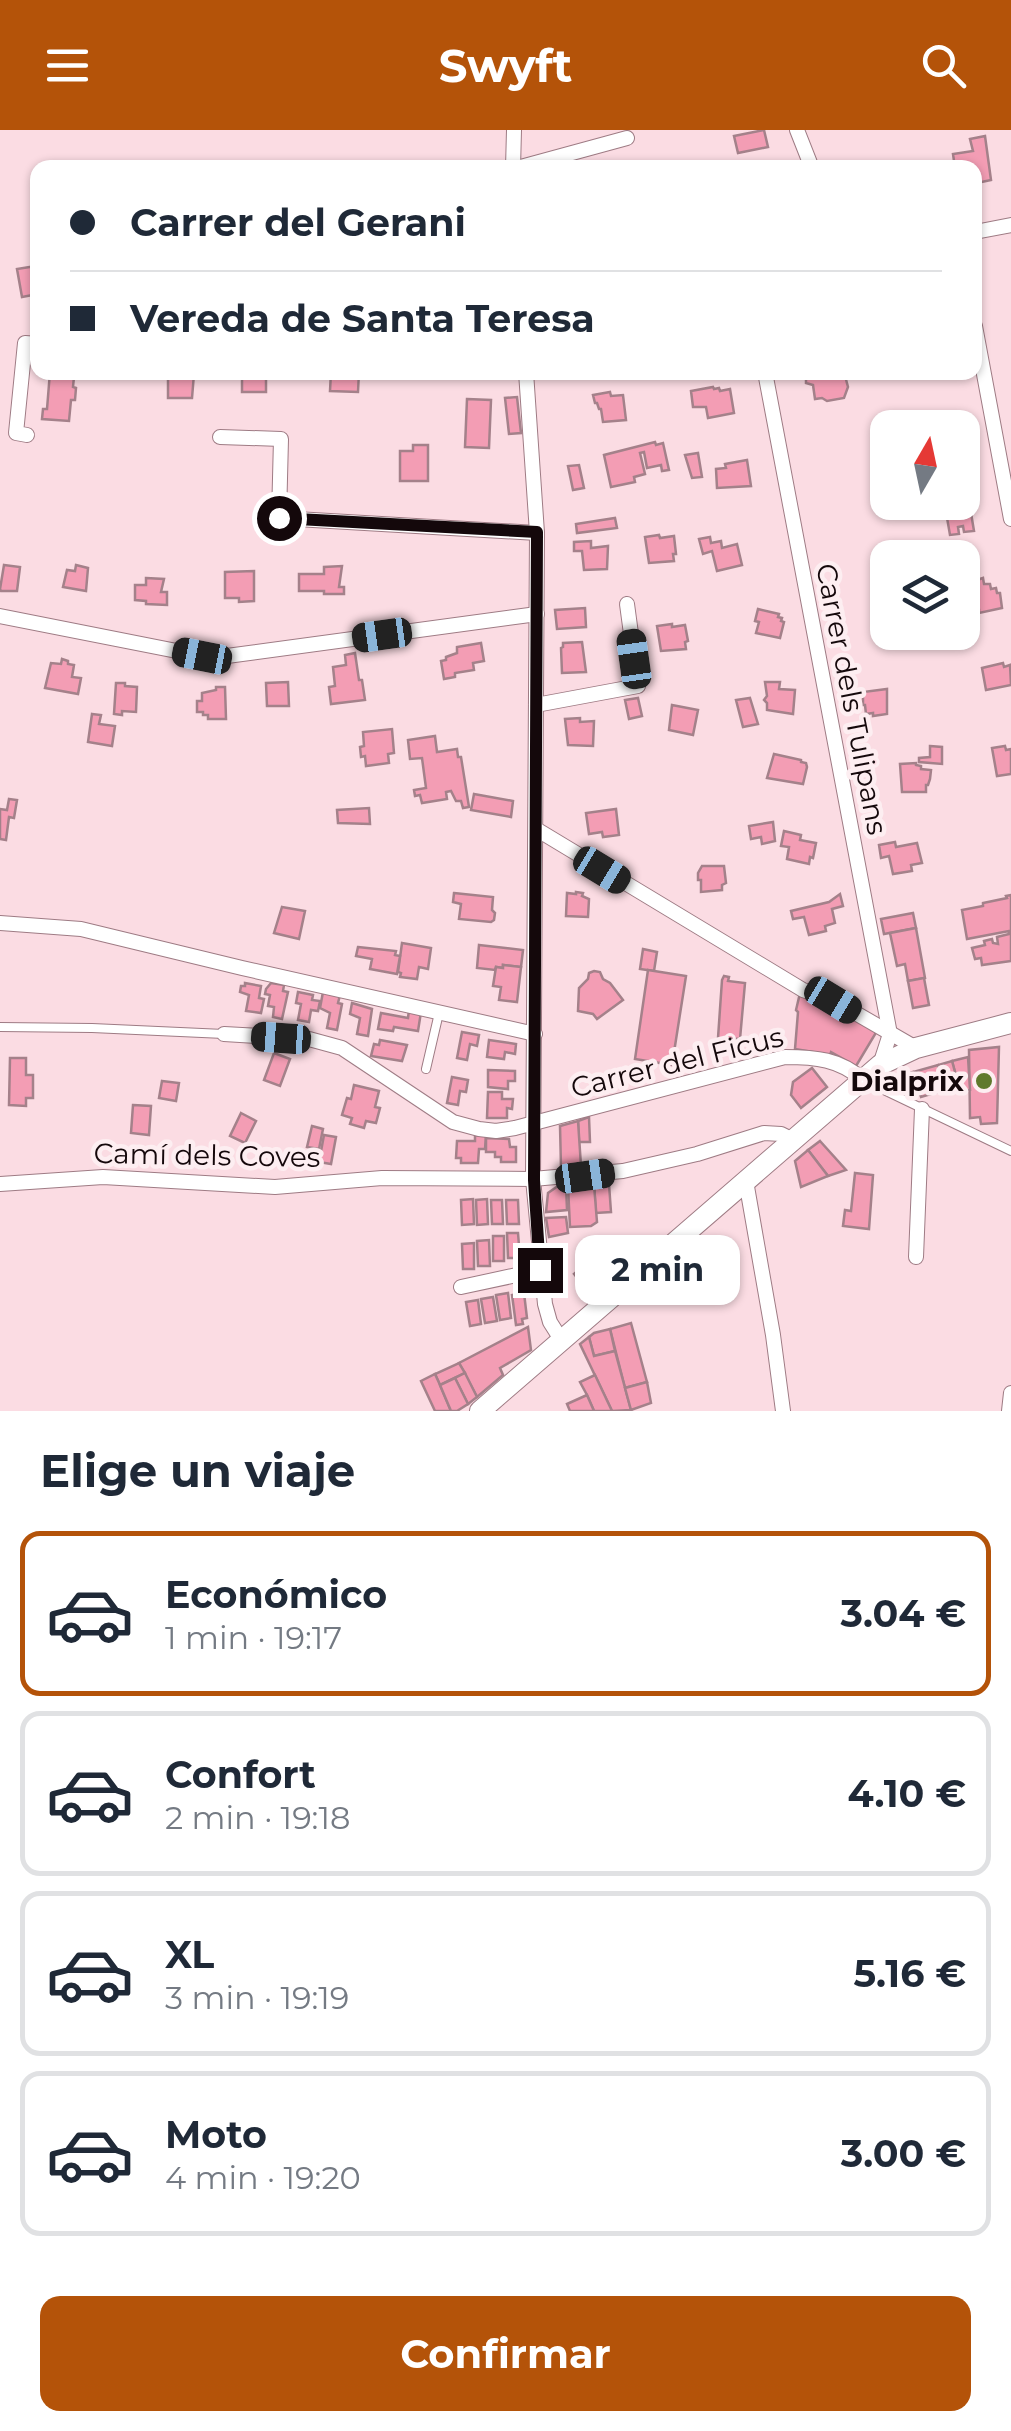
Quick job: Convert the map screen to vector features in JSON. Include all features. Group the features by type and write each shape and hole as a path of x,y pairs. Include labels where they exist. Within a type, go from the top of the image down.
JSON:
{"street":[{"path":"514,130 515,160"},
{"path":"797,130 809,160"},
{"path":"545,160 627,138"},
{"path":"982,231 1011,225"},
{"path":"27,434 16,433 26,343 30,343"},
{"path":"982,364 1011,519"},
{"path":"527,380 537,532 534,1180 545,1304 550,1322 562,1340"},
{"name":"Carrer dels Tulipans","path":"767,380 890,1034 880,1065"},
{"path":"220,437 281,438 279,518 537,532"},
{"path":"536,705 638,686 627,604"},
{"path":"0,616 202,656 227,656 536,614"},
{"path":"536,829 803,990 833,1000 916,1048"},
{"path":"0,924 81,929 535,1034"},
{"path":"484,1410 880,1065 916,1048 1011,1023"},
{"name":"Carrer del Ficus","path":"224,1034 309,1039 342,1048 454,1122 479,1130 496,1131 534,1122 785,1057 835,1062 851,1069 862,1080"},
{"path":"916,1257 922,1108"},
{"name":"Camí dels Coves","path":"0,1184 103,1177 275,1187 382,1178 534,1180 623,1171 764,1133 781,1134 793,1140"},
{"path":"746,1181 783,1411"},
{"path":"461,1287 540,1270"},
{"path":"1009,1411 1011,1394"}],"lane":[{"path":"426,1069 439,1012"},
{"path":"0,1027 224,1034"},
{"path":"862,1080 1011,1151"}],"building":[{"path":"764,130 768,147 738,153 734,136"},
{"path":"985,136 991,180 982,182 982,160 954,160 953,154 973,151 970,139"},
{"path":"30,267 30,296 22,297 17,269"},
{"path":"49,380 74,380 75,400 71,400 69,421 42,419 43,409 47,409"},
{"path":"168,380 194,380 192,398 168,398"},
{"path":"242,380 266,380 266,392 242,392"},
{"path":"331,380 359,380 358,392 330,391"},
{"path":"846,380 848,387 844,398 827,401 815,399 813,385 806,383"},
{"path":"713,387 720,391 730,389 734,413 708,418 706,407 693,407 691,391"},
{"path":"610,392 611,396 623,395 626,420 603,422 593,395"},
{"path":"517,397 521,433 509,434 505,398"},
{"path":"467,399 491,400 489,448 465,447"},
{"path":"663,443 669,470 662,471 661,465 647,468 644,452 640,453 645,474 634,477 635,482 611,487 604,455"},
{"path":"413,445 428,445 428,481 400,481 400,451 413,451"},
{"path":"698,453 702,477 692,478 685,455"},
{"path":"747,460 751,486 717,488 716,469"},
{"path":"579,465 584,488 573,490 568,466"},
{"path":"615,518 617,528 577,533 576,524"},
{"path":"947,520 972,520 974,531 964,532 963,526 958,527 959,534 950,535"},
{"path":"674,536 674,561 649,563 645,537"},
{"path":"710,537 711,543 721,541 722,548 737,544 742,565 717,571 712,551 703,554 699,539"},
{"path":"591,541 591,548 608,546 607,569 584,570 582,551 574,551 574,542"},
{"path":"4,565 20,567 17,591 0,589"},
{"path":"76,565 88,568 86,591 63,587 67,570 75,571"},
{"path":"342,566 339,587 344,587 344,594 299,591 299,574 324,574 324,567"},
{"path":"254,571 254,601 225,598 225,572"},
{"path":"146,578 164,579 161,592 167,592 167,605 135,600 135,585 146,585"},
{"path":"980,579 1000,593 1002,608 980,613"},
{"path":"585,608 586,627 557,629 555,610"},
{"path":"758,609 779,614 784,622 780,638 756,633"},
{"path":"685,625 686,649 661,651 657,626"},
{"path":"582,642 586,672 562,673 563,643"},
{"path":"481,643 484,661 473,663 474,670 444,679 441,661 457,653 457,647"},
{"path":"355,653 365,700 331,704 329,687 335,686 333,667 346,665 345,655"},
{"path":"62,659 74,665 72,677 81,678 78,694 45,688 51,663 61,664"},
{"path":"1003,663 1004,667 1010,665 1011,685 986,690 982,668"},
{"path":"288,682 289,706 267,706 266,683"},
{"path":"765,682 780,682 779,689 795,690 793,714 767,710"},
{"path":"116,683 137,687 136,712 114,714"},
{"path":"225,687 226,719 208,719 208,715 197,712 202,693"},
{"path":"887,689 887,714 866,714 863,692"},
{"path":"638,698 642,716 629,719 625,700"},
{"path":"750,698 758,724 743,727 736,700"},
{"path":"672,705 698,710 693,735 669,730"},
{"path":"92,714 101,715 99,724 115,726 112,746 88,742"},
{"path":"580,718 580,722 594,721 593,746 568,745 565,719"},
{"path":"392,729 394,753 388,754 389,763 366,766 360,747 364,746 363,732"},
{"path":"435,736 437,752 457,749 461,757 469,807 463,808 451,791 446,792 447,799 422,803 420,795 415,796 414,790 426,788 422,758 410,759 408,740"},
{"path":"930,746 942,747 942,764 919,762 919,758 930,757"},
{"path":"1005,746 1006,750 1011,749 1011,774 997,776 992,748"},
{"path":"774,754 806,763 803,784 767,778"},
{"path":"916,763 921,769 931,770 926,792 902,792 900,764"},
{"path":"474,794 513,801 511,817 471,810"},
{"path":"9,799 17,800 14,818 9,817 6,840 0,839 0,809 7,810"},
{"path":"369,808 370,824 338,823 337,810"},
{"path":"616,809 619,835 589,834 586,813"},
{"path":"773,822 775,841 762,844 761,837 751,839 749,826"},
{"path":"784,831 816,843 809,864 787,859 789,847 781,846"},
{"path":"895,842 896,847 917,843 922,863 911,865 912,871 893,874 889,856 881,858 879,845"},
{"path":"702,866 724,866 726,883 722,890 701,892 698,873"},
{"path":"576,892 589,899 588,917 566,916 567,893"},
{"path":"454,893 493,897 494,920 459,919 461,904 453,902"},
{"path":"840,894 843,906 832,909 835,923 825,926 826,931 809,935 804,917 793,919 791,911 829,902"},
{"path":"1011,895 1011,961 982,965 972,948 992,939 998,944 997,937 1009,931 967,939 962,910"},
{"path":"282,907 305,911 299,939 274,933"},
{"path":"913,913 916,928 884,934 881,919"},
{"path":"916,928 925,978 908,981 905,964 897,966 890,933"},
{"path":"402,943 431,948 428,969 419,967 417,979 400,977"},
{"path":"479,945 523,950 521,967 477,968"},
{"path":"358,947 396,951 395,955 400,956 397,974 370,969 372,959 356,956"},
{"path":"643,949 657,952 654,971 640,969"},
{"path":"496,967 521,967 517,1002 499,1000 501,987 493,986"},
{"path":"648,970 686,976 672,1065 635,1059"},
{"path":"594,971 600,972 623,1000 597,1019 593,1014 578,1011 579,988"},
{"path":"724,976 729,977 728,981 745,983 740,1039 718,1038"},
{"path":"924,978 929,1005 913,1008 908,981"},
{"path":"245,983 261,986 261,1013 246,1011 249,995 240,992"},
{"path":"271,983 284,985 283,991 288,992 282,1019 273,1017 274,1007 268,1006 270,995 265,994"},
{"path":"298,992 320,1001 318,1011 311,1010 309,1022 298,1020"},
{"path":"323,992 340,995 337,1030 327,1028 330,1013 320,1008"},
{"path":"800,993 829,1012 834,1005 877,1031 856,1066 831,1052 830,1055 795,1049"},
{"path":"352,1003 372,1009 368,1036 357,1034 360,1018 350,1014"},
{"path":"409,1010 421,1012 418,1031 378,1029 381,1013 408,1018"},
{"path":"462,1032 479,1035 477,1046 470,1044 467,1060 457,1058"},
{"path":"380,1040 407,1045 402,1061 371,1056 374,1044 379,1045"},
{"path":"489,1040 516,1044 515,1054 505,1052 504,1059 487,1057"},
{"name":"Dialprix","path":"999,1047 997,1123 981,1124 980,1117 970,1118 969,1050"},
{"path":"274,1053 290,1059 280,1086 264,1080"},
{"path":"968,1057 970,1090 960,1091 952,1061"},
{"path":"10,1058 26,1058 26,1075 33,1075 33,1098 26,1098 26,1106 9,1105"},
{"path":"952,1061 958,1083 944,1087 938,1065"},
{"path":"938,1065 945,1090 921,1097 913,1072"},
{"path":"812,1068 827,1087 801,1108 791,1095 793,1082"},
{"path":"488,1070 515,1071 515,1081 508,1081 508,1089 488,1087"},
{"path":"913,1072 919,1092 914,1094 912,1088 904,1091 899,1075"},
{"path":"452,1077 468,1080 466,1092 460,1091 458,1105 447,1103"},
{"path":"162,1081 179,1083 176,1101 159,1098"},
{"path":"354,1085 379,1091 376,1123 366,1121 364,1128 350,1124 352,1118 342,1115"},
{"path":"488,1092 502,1092 502,1099 513,1099 512,1109 507,1108 507,1118 487,1118"},
{"path":"133,1105 151,1106 149,1135 131,1133"},
{"path":"241,1113 256,1121 245,1143 230,1136"},
{"path":"589,1117 590,1142 579,1142 578,1121"},
{"path":"578,1121 581,1166 561,1167 560,1126"},
{"path":"312,1126 323,1129 319,1149 307,1147"},
{"path":"324,1135 336,1137 331,1164 319,1162"},
{"path":"475,1135 486,1136 485,1149 479,1149 478,1163 461,1163 461,1158 456,1158 457,1141 475,1141"},
{"path":"486,1138 509,1139 510,1147 516,1147 516,1162 501,1162 495,1152 486,1152"},
{"path":"820,1141 846,1170 828,1176 808,1150"},
{"path":"808,1150 828,1176 801,1187 795,1161"},
{"path":"855,1173 873,1175 869,1229 843,1226 845,1210 851,1211"},
{"path":"609,1184 611,1212 596,1213 594,1185"},
{"path":"566,1185 567,1210 546,1212 548,1193"},
{"path":"594,1185 597,1222 570,1227 568,1186"},
{"path":"473,1199 474,1224 462,1225 461,1200"},
{"path":"487,1199 488,1224 477,1225 476,1200"},
{"path":"491,1200 502,1200 503,1224 492,1224"},
{"path":"506,1200 518,1200 519,1224 507,1224"},
{"path":"566,1217 568,1233 549,1237 546,1218"},
{"path":"507,1233 518,1233 520,1258 508,1258"},
{"path":"493,1236 504,1236 504,1261 493,1261"},
{"path":"489,1240 490,1266 478,1266 477,1241"},
{"path":"616,1241 632,1260 614,1274 598,1255"},
{"path":"474,1243 474,1269 463,1269 462,1244"},
{"path":"589,1261 607,1282 591,1295 574,1274"},
{"path":"508,1293 511,1318 500,1320 496,1295"},
{"path":"524,1293 527,1318 516,1325 512,1295"},
{"path":"493,1297 497,1321 485,1323 481,1299"},
{"path":"478,1300 481,1324 470,1326 466,1302"},
{"path":"631,1323 647,1382 625,1388 610,1329"},
{"path":"528,1327 531,1350 500,1368 503,1375 477,1397 459,1363"},
{"path":"610,1329 615,1351 594,1356 589,1337"},
{"path":"589,1337 594,1356 615,1351 631,1410 612,1411 580,1344"},
{"path":"459,1363 465,1373 440,1385 435,1374"},
{"path":"465,1373 477,1397 468,1404 455,1378"},
{"path":"435,1374 451,1411 435,1411 421,1381"},
{"path":"595,1375 612,1411 594,1411 580,1382"},
{"path":"455,1378 468,1404 451,1411 440,1385"},
{"path":"647,1382 651,1403 631,1410 625,1388"},
{"path":"587,1395 594,1411 570,1411 567,1404"}],"place":[{"name":"Dialprix","path":"984,1081"}],"route":[{"path":"279,518 537,532 534,1180 540,1270"}]}
